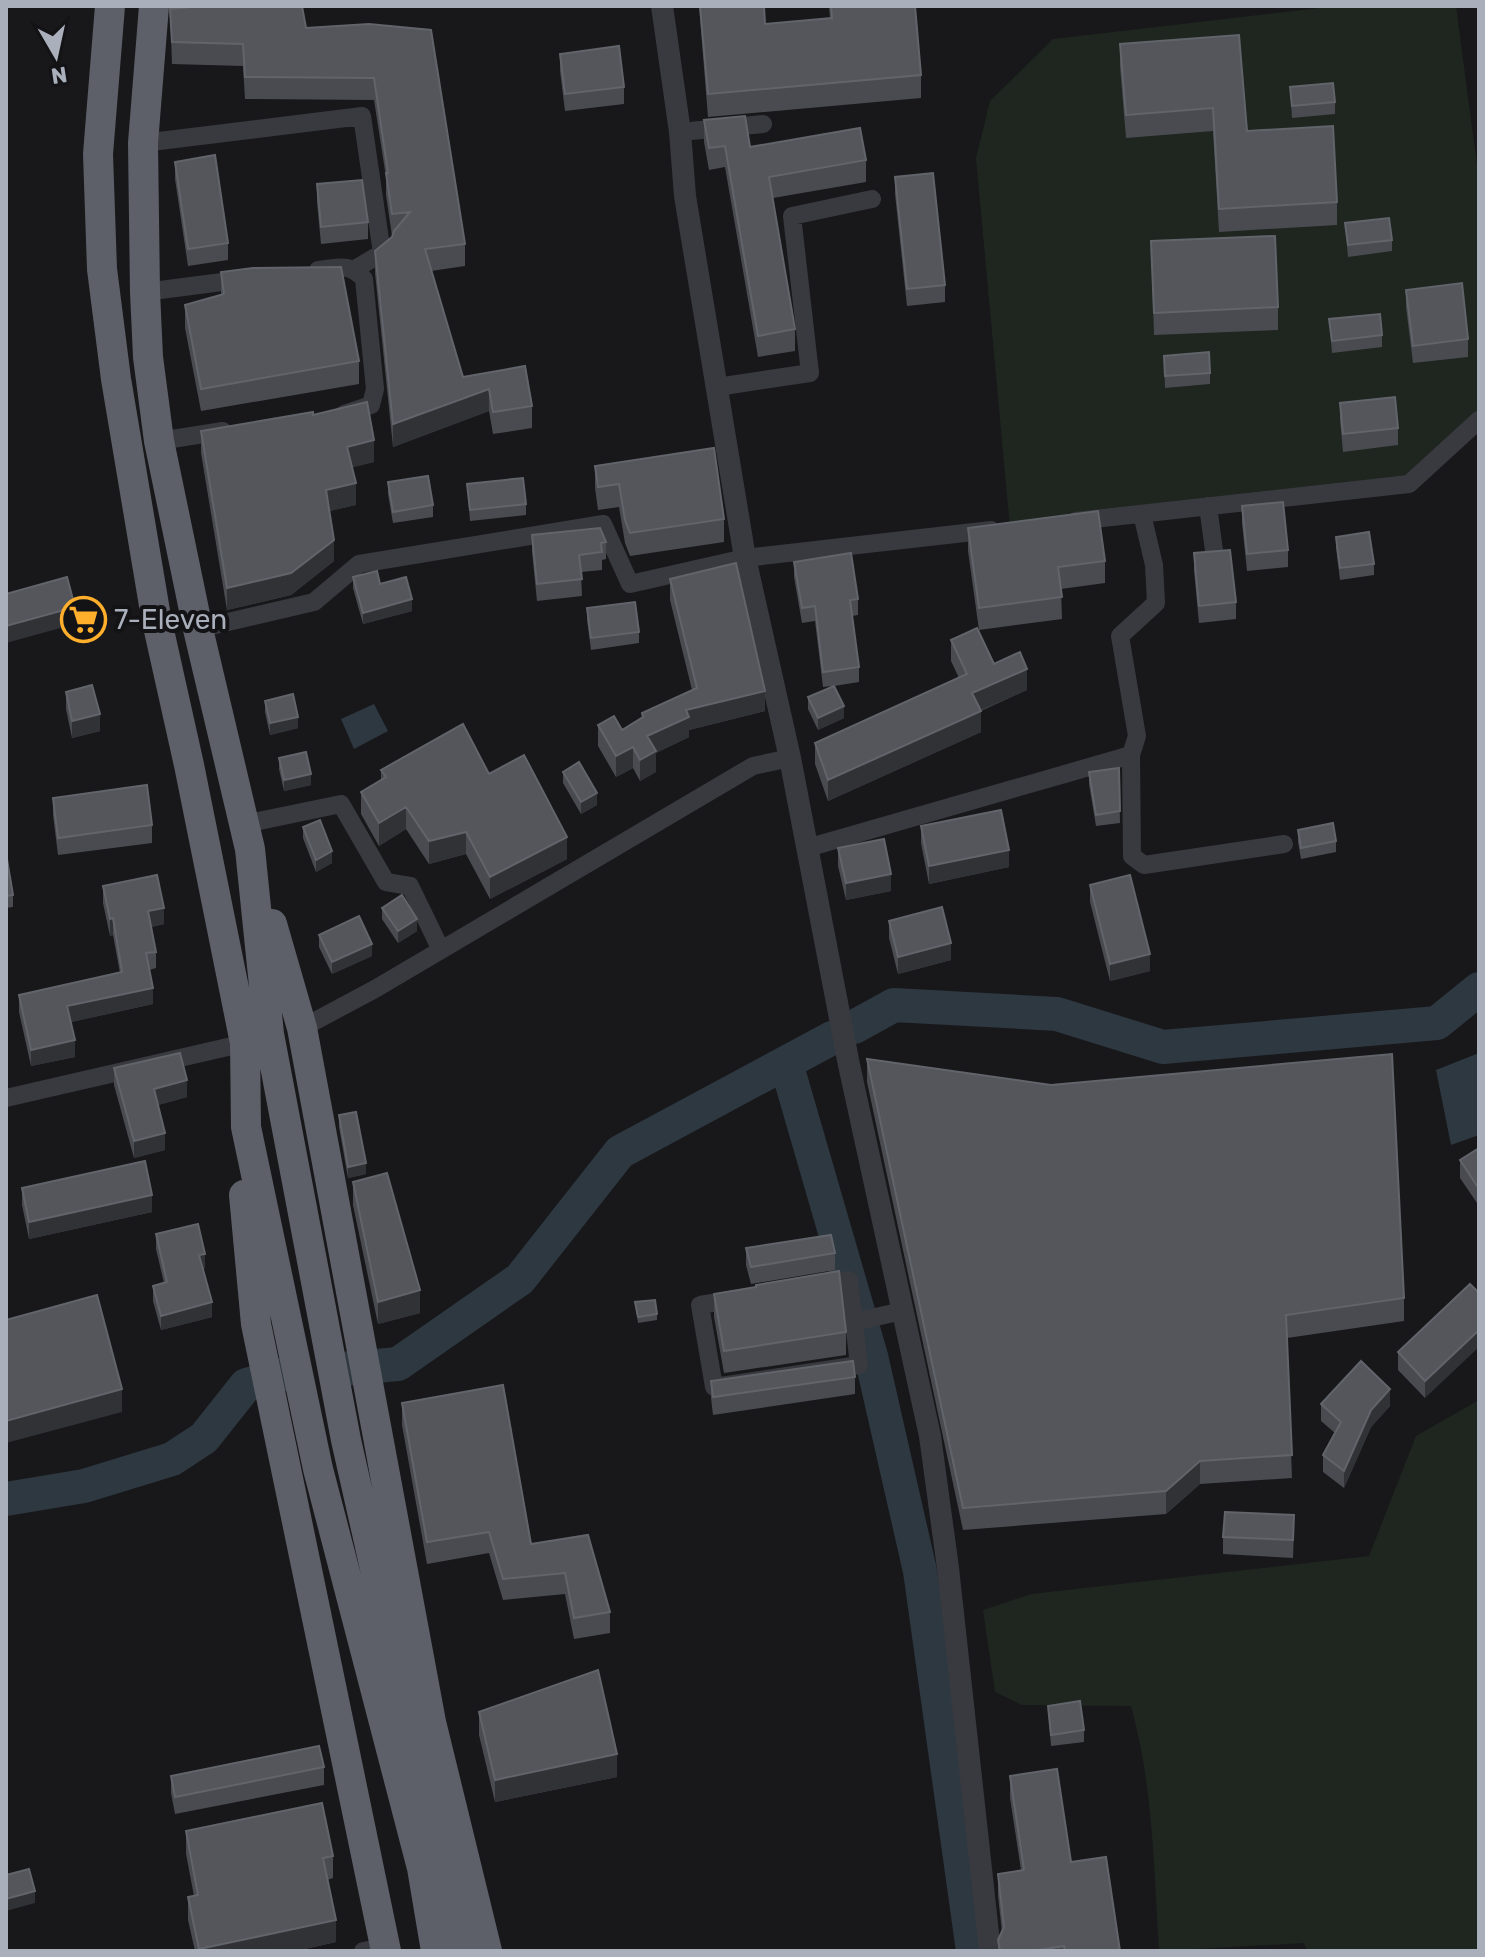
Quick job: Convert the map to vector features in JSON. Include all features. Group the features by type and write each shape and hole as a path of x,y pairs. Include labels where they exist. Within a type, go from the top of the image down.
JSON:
{"highway":[{"path":"110,6 98,154 102,269 116,379 156,617 245,1043 248,1135 270,1318 400,1856 419,1951"},
{"path":"154,6 143,143 148,357 159,441 198,629 247,837 472,1951"},
{"path":"247,837 302,1028 431,1722 487,1951"},
{"path":"247,837 272,1050 432,1867 436,1951"},
{"path":"248,1135 318,1469 459,1951"},
{"path":"248,1135 241,1159 256,1324 378,1950"}],"street":[{"path":"662,6 680,132 685,196 745,558 790,758 849,1065 930,1436 990,1951"},
{"path":"143,143 362,116 382,253 355,269"},
{"path":"680,132 763,124"},
{"path":"717,387 810,373 792,216 872,199"},
{"path":"298,273 343,267 355,269 364,279 375,389 371,405 354,412 324,417"},
{"path":"145,292 267,276"},
{"path":"1054,523 1409,484 1479,420"},
{"path":"159,441 234,430"},
{"path":"1208,506 1215,558"},
{"path":"1142,514 1154,565 1156,603 1120,636 1137,736 1131,755 1132,856 1144,865 1284,844"},
{"path":"198,629 314,602 359,564 603,524 630,584 745,558 1010,528"},
{"path":"807,848 1131,755"},
{"path":"302,1028 753,766 790,758"},
{"path":"247,837 341,804 386,882 410,886 441,950"},
{"path":"6,1098 245,1043"},
{"path":"849,1280 864,1320 859,1365 714,1387 700,1305 849,1280"},
{"path":"864,1320 902,1311"}],"shaded area":[{"path":"1336,6 1456,6 1479,180 1479,420 1409,484 1010,528 976,158 990,101 1053,39"},
{"path":"374,704 388,731 354,749 341,719"},
{"path":"1479,1053 1479,1135 1451,1145 1436,1070"},
{"path":"1479,1400 1479,1951 1307,1951 1304,1943 1159,1951 1148,1797 1131,1706 1022,1705 995,1692 983,1610 1031,1594 1369,1556 1416,1436"}],"building":[{"path":"192,6 302,6 306,28 369,24 431,30 465,244 425,249 463,377 525,366 532,406 493,412 489,389 393,424 375,251 392,237 410,212 392,214 374,78 245,77 243,44 172,42 170,9"},
{"path":"700,6 764,6 765,24 832,18 831,6 915,6 921,75 708,94"},
{"path":"1239,35 1247,131 1333,126 1337,202 1219,209 1213,108 1126,115 1120,44"},
{"path":"619,46 624,87 565,94 560,54"},
{"path":"1333,83 1335,102 1292,106 1290,87"},
{"path":"745,116 750,147 860,128 866,160 769,177 795,329 758,336 725,146 709,148 704,120"},
{"path":"215,155 228,243 188,249 175,162"},
{"path":"933,173 945,285 907,289 895,177"},
{"path":"362,180 368,222 321,227 317,184"},
{"path":"1389,218 1392,240 1348,245 1345,223"},
{"path":"1275,236 1278,307 1154,313 1151,241"},
{"path":"341,267 359,361 201,389 185,305 224,294 221,272 253,268"},
{"path":"1462,283 1468,339 1413,346 1406,290"},
{"path":"1380,314 1382,335 1332,341 1329,319"},
{"path":"1209,352 1210,373 1165,376 1164,356"},
{"path":"1395,397 1398,428 1343,434 1340,403"},
{"path":"367,402 374,440 347,447 356,483 326,490 334,540 291,573 227,588 201,431 313,412 313,415"},
{"path":"714,448 724,519 630,533 619,484 598,487 595,466"},
{"path":"428,476 433,505 393,512 388,482"},
{"path":"523,478 526,504 470,510 467,484"},
{"path":"1283,502 1288,550 1247,554 1242,506"},
{"path":"1098,511 1105,561 1058,567 1062,597 979,608 968,528"},
{"path":"600,528 606,542 601,543 602,552 579,555 582,579 537,584 532,535"},
{"path":"1369,532 1374,564 1340,568 1336,537"},
{"path":"1230,550 1236,602 1199,606 1194,553"},
{"path":"851,553 858,599 850,600 859,667 823,672 815,606 802,608 794,562"},
{"path":"736,563 765,691 686,710 689,717 647,736 656,751 640,760 633,747 616,756 598,725 614,716 622,730 643,717 642,713 697,688 670,579"},
{"path":"377,571 380,584 406,577 412,599 363,613 353,577"},
{"path":"67,577 75,607 6,626 6,594"},
{"path":"635,602 639,632 591,638 587,608"},
{"path":"977,628 994,664 1020,652 1027,669 972,693 981,711 828,780 815,743 967,674 951,640"},
{"path":"92,685 100,714 72,721 66,692"},
{"path":"834,686 844,706 818,718 808,697"},
{"path":"293,694 298,717 270,723 265,701"},
{"path":"463,724 489,774 524,755 567,837 490,877 466,832 429,841 406,807 379,823 361,792 386,777 381,770"},
{"path":"306,752 311,774 284,780 279,758"},
{"path":"579,762 597,793 581,802 563,772"},
{"path":"1119,768 1120,811 1096,815 1089,772"},
{"path":"147,785 152,825 58,838 53,798"},
{"path":"1001,810 1009,850 929,866 921,826"},
{"path":"320,820 332,851 316,860 303,827"},
{"path":"1333,823 1336,841 1301,848 1298,830"},
{"path":"884,839 891,874 846,883 838,848"},
{"path":"6,859 13,895 6,896"},
{"path":"157,875 164,908 148,911 156,952 146,953 153,988 67,1006 75,1040 31,1050 19,995 122,972 113,918 110,919 103,886"},
{"path":"1130,875 1150,954 1110,964 1090,885"},
{"path":"402,895 417,919 398,931 382,908"},
{"path":"942,907 951,943 898,957 889,921"},
{"path":"359,916 372,944 332,962 319,935"},
{"path":"180,1053 187,1080 154,1089 165,1133 134,1141 114,1068"},
{"path":"1392,1054 1404,1298 1286,1315 1292,1455 1200,1461 1166,1491 963,1508 867,1059 1051,1085"},
{"path":"356,1112 366,1163 348,1167 339,1115"},
{"path":"1479,1148 1479,1189 1460,1160"},
{"path":"145,1161 152,1195 29,1222 22,1188"},
{"path":"387,1173 420,1290 378,1302 353,1182"},
{"path":"198,1224 205,1254 199,1255 212,1302 161,1316 153,1286 167,1282 156,1234"},
{"path":"831,1235 835,1253 751,1267 746,1248"},
{"path":"839,1271 846,1332 724,1351 714,1294"},
{"path":"1470,1284 1479,1293 1479,1330 1425,1381 1398,1352"},
{"path":"97,1295 122,1389 6,1421 6,1320"},
{"path":"655,1300 657,1314 638,1317 635,1302"},
{"path":"853,1361 855,1377 713,1397 711,1381"},
{"path":"1361,1361 1390,1389 1371,1410 1344,1471 1323,1455 1341,1422 1321,1404"},
{"path":"503,1385 531,1544 588,1535 610,1612 574,1618 565,1573 503,1579 489,1532 427,1542 402,1403"},
{"path":"1225,1512 1294,1515 1293,1540 1223,1537"},
{"path":"598,1670 617,1754 495,1780 479,1712"},
{"path":"1080,1701 1084,1730 1051,1735 1048,1706"},
{"path":"319,1746 324,1767 175,1797 171,1776"},
{"path":"1057,1769 1071,1862 1106,1857 1120,1951 1065,1951 1064,1946 1032,1951 1000,1951 998,1940 1004,1927 998,1874 1024,1870 1010,1776"},
{"path":"322,1803 333,1856 323,1858 336,1920 199,1949 188,1897 198,1895 186,1831"},
{"path":"29,1869 35,1891 6,1899 6,1875"}],"waterway":[{"path":"854,1027 894,1005 1057,1014 1163,1047 1437,1023 1479,989"},
{"path":"343,1369 398,1364 520,1279 620,1152 832,1038"},
{"path":"786,1063 871,1356 920,1571 973,1951"},
{"path":"6,1499 84,1486 172,1459 204,1438 246,1385 284,1374"}],"place":[{"name":"7-Eleven","path":"83,619"}]}
